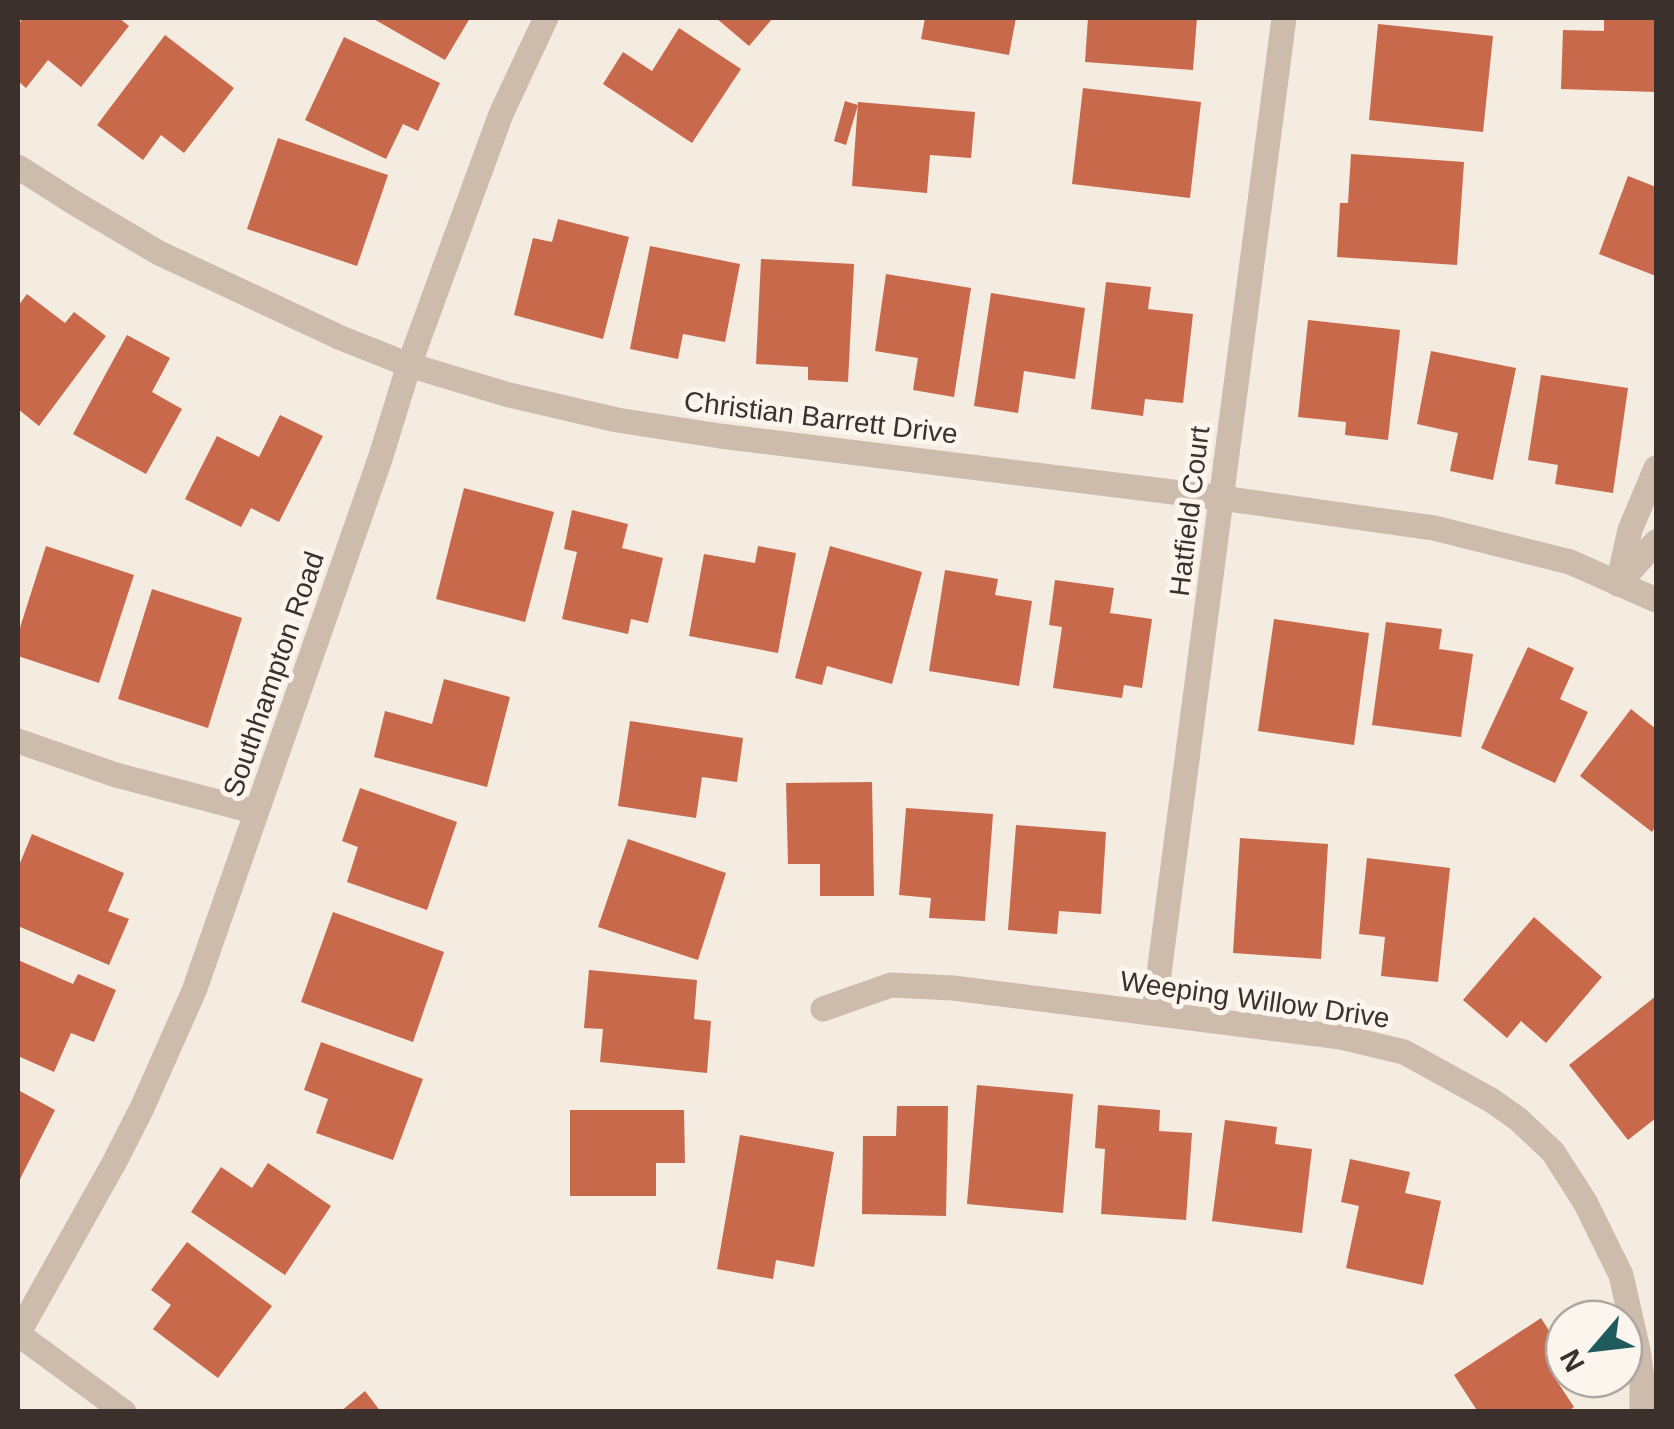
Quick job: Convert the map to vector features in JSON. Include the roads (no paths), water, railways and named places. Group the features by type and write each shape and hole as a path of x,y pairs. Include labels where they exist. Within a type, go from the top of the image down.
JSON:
{"street":[{"name":"Southhampton Road","path":"18,1334 114,1163 194,990 380,459 408,365 501,114 546,18"},
{"name":"Hatfield Court","path":"1154,1012 1284,18"},
{"name":"Christian Barrett Drive","path":"18,166 160,252 341,338 408,365 509,395 617,420 720,436 1434,528 1570,562 1656,600"},
{"path":"1618,584 1630,530 1656,468"},
{"path":"1618,584 1656,542"},
{"path":"18,741 116,775 256,812"},
{"name":"Weeping Willow Drive","path":"824,1009 891,985 953,988 1340,1037 1404,1052 1491,1100 1554,1152 1620,1275 1638,1350 1642,1412"},
{"path":"18,1334 124,1412"}]}
